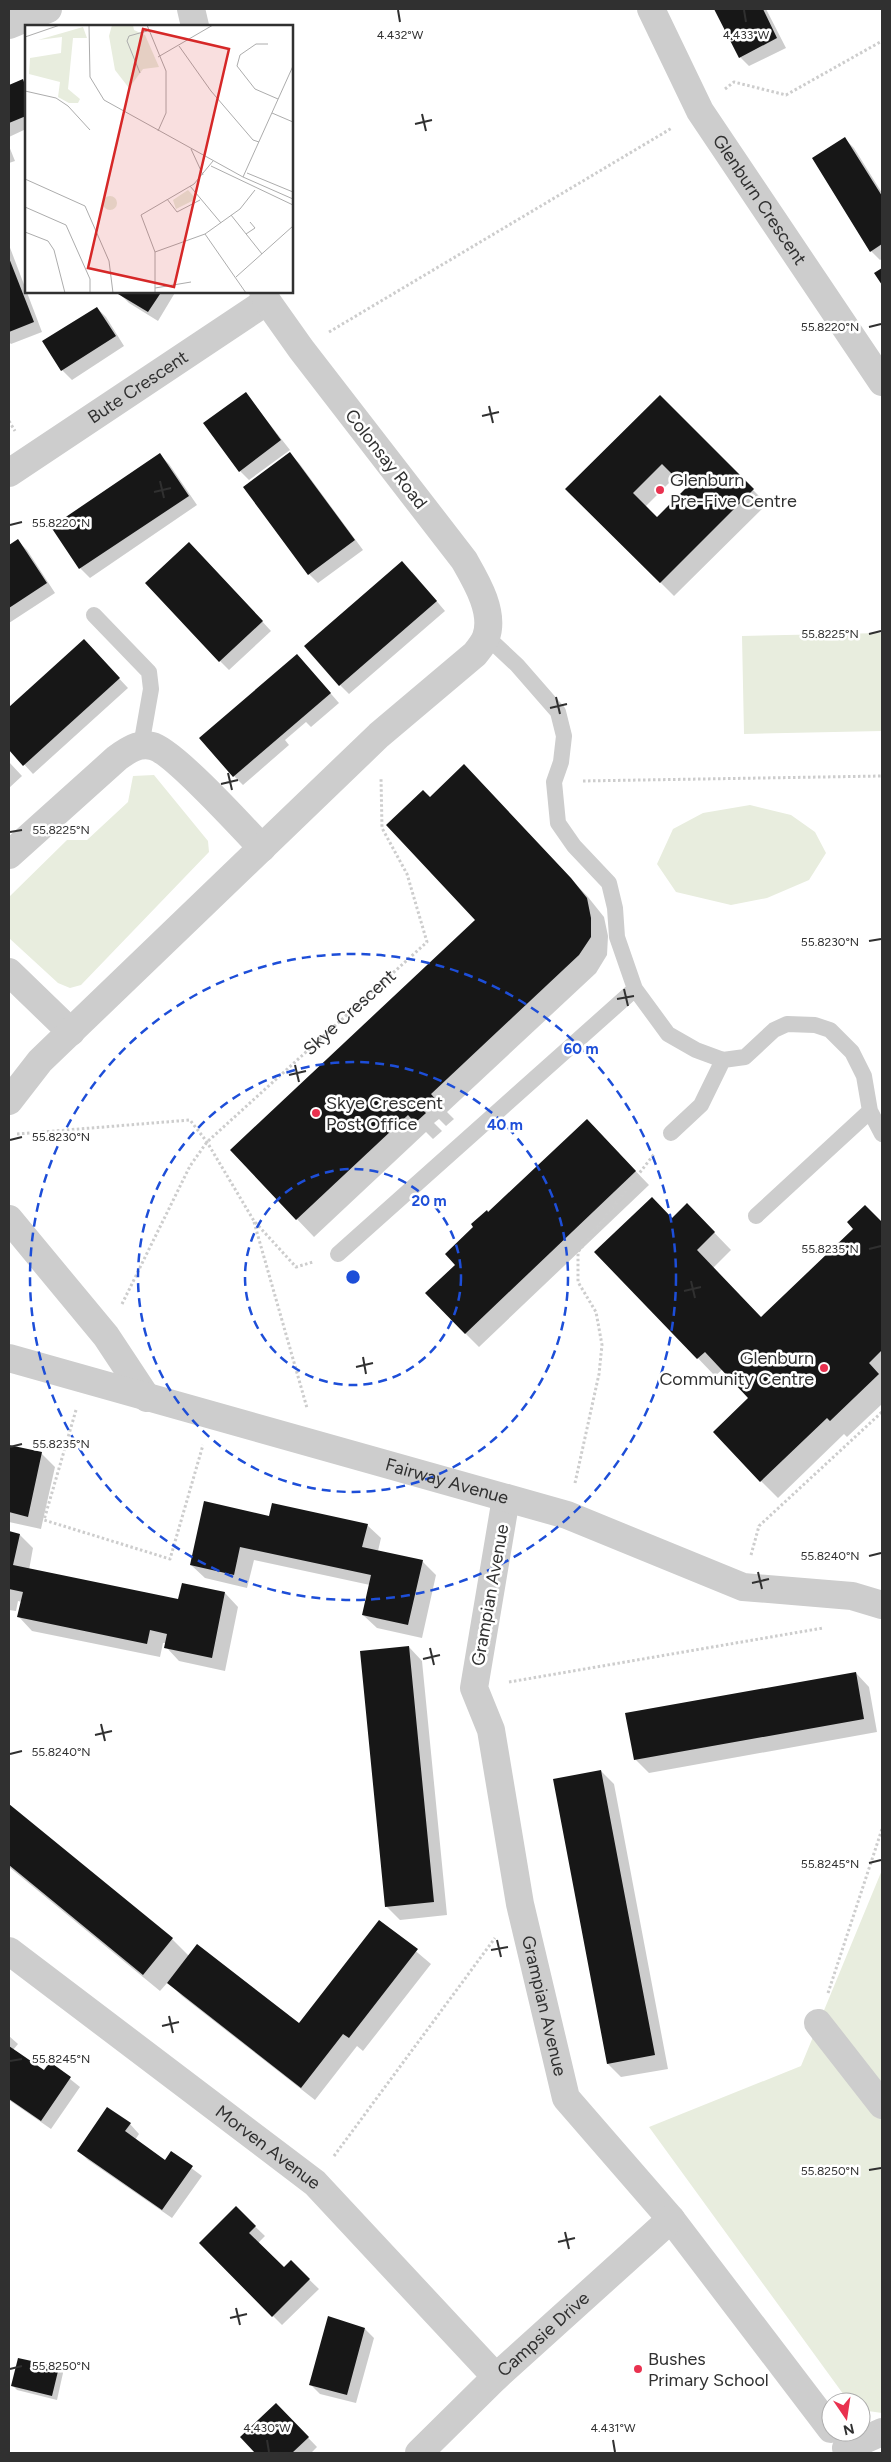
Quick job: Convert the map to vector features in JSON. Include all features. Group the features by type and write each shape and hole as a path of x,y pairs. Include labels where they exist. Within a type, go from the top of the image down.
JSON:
{"street":[{"path":"9,25 48,9"},
{"path":"191,9 195,25"},
{"name":"Glenburn Crescent","path":"651,9 700,111 882,382"},
{"name":"Colonsay Road","path":"265,296 301,349 464,560 479,587 487,607 486,636"},
{"name":"Bute Crescent","path":"9,473 265,296"},
{"path":"9,1101 40,1061 379,735 475,654 486,636"},
{"path":"9,855 117,758 130,749 141,746 154,746 175,760 262,848"},
{"path":"9,972 71,1032"},
{"path":"9,1219 106,1336 147,1398"},
{"name":"Fairway Avenue","path":"9,1358 567,1515 743,1587 852,1596 882,1605"},
{"name":"Grampian Avenue","path":"506,1498 474,1688 491,1730 520,1904 566,2098 671,2218 821,2416"},
{"name":"Morven Avenue","path":"9,1951 315,2183 496,2377"},
{"path":"818,2023 882,2105"},
{"name":"Campsie Drive","path":"419,2453 496,2377 671,2218"}],"lane":[{"path":"94,615 149,672 151,688 141,746"},
{"path":"486,636 517,665 558,712 564,736 561,762 554,782 558,823 574,846 609,883 615,908 617,937 635,989 668,1034 696,1050 723,1060 745,1056 774,1030 787,1024 815,1025 830,1030 852,1052 864,1076 870,1112 882,1134"},
{"path":"338,1254 635,989"},
{"path":"671,1133 701,1105 723,1060"},
{"path":"756,1216 870,1112"}],"path":[{"path":"301,349 700,111 734,82 786,95 882,41"},
{"name":"Skye Crescent","path":"106,1336 190,1166 207,1142 427,942 407,874 382,828 379,735"},
{"path":"554,782 882,776"},
{"path":"9,1135 190,1120 207,1142 254,1221 296,1267 338,1254"},
{"path":"567,1515 597,1382 602,1345 596,1312 578,1282 578,1252 671,1133"},
{"path":"254,1221 317,1444"},
{"path":"84,1379 44,1520 170,1559 212,1416"},
{"path":"743,1587 759,1526 882,1412"},
{"path":"474,1688 824,1628"},
{"path":"818,2023 882,1829"},
{"path":"315,2183 520,1904"}],"shaded area":[{"path":"882,633 882,731 744,734 742,636"},
{"path":"154,775 208,841 209,852 81,985 70,988 58,983 9,938 9,897 67,840 87,840 128,802 133,776"},
{"path":"750,805 791,815 815,832 826,853 809,880 767,898 731,905 676,892 657,864 673,829 703,813"},
{"path":"882,1870 882,2413 871,2411 871,2392 842,2392 649,2127 801,2066"}],"building":[{"path":"714,9 763,9 777,38 739,58"},
{"path":"23,79 25,85 25,116 9,123 9,85"},
{"path":"845,137 882,196 882,244 870,252 812,158"},
{"path":"9,258 34,322 9,332"},
{"path":"882,268 882,285 874,273"},
{"path":"119,292 161,292 148,312 118,294"},
{"path":"97,307 116,336 61,371 42,341"},
{"path":"246,392 281,440 239,472 203,423"},
{"path":"660,395 754,489 660,583 565,489","holes":["662,464 686,488 657,517 633,493"]},
{"path":"290,452 355,540 308,575 243,487"},
{"path":"160,453 189,496 79,569 51,527"},
{"path":"18,539 47,583 9,608 9,545"},
{"path":"189,542 263,621 219,662 145,583"},
{"path":"402,561 437,601 339,686 304,646"},
{"path":"84,639 120,678 23,766 9,750 9,707"},
{"path":"297,654 331,693 233,777 199,738"},
{"path":"464,764 571,878 587,898 591,918 591,937 579,955 431,1094 438,1102 428,1110 422,1103 418,1106 426,1113 415,1123 408,1115 296,1220 230,1150 475,920 386,825 423,790 430,797"},
{"path":"587,1119 636,1171 465,1334 425,1293 455,1265 445,1254 473,1227 471,1224 487,1210 488,1212"},
{"path":"652,1197 672,1218 687,1203 715,1232 697,1250 761,1317 853,1229 847,1222 865,1205 882,1222 882,1350 869,1363 879,1374 830,1421 827,1418 760,1482 713,1432 748,1398 705,1352 697,1359 594,1252"},
{"path":"9,1445 42,1452 28,1517 9,1512"},
{"path":"204,1501 269,1516 272,1503 368,1524 362,1547 423,1560 408,1625 362,1615 371,1575 240,1547 234,1575 190,1565"},
{"path":"9,1531 20,1534 13,1565 178,1599 182,1583 225,1592 212,1658 164,1648 167,1634 150,1630 147,1644 17,1617 23,1592 9,1589"},
{"path":"409,1646 434,1902 385,1907 360,1651"},
{"path":"856,1672 864,1719 634,1760 625,1713"},
{"path":"601,1770 655,2055 607,2064 553,1779"},
{"path":"9,1804 173,1938 143,1975 9,1865"},
{"path":"379,1920 418,1949 349,2038 343,2034 301,2088 167,1983 197,1944 299,2023"},
{"path":"9,2046 44,2070 50,2062 71,2077 41,2121 9,2099"},
{"path":"107,2107 131,2123 125,2131 165,2160 171,2151 193,2166 162,2210 77,2151"},
{"path":"236,2206 256,2226 249,2233 284,2267 291,2260 310,2279 272,2317 199,2243"},
{"path":"328,2316 365,2328 347,2395 309,2385"},
{"path":"18,2358 59,2367 52,2396 11,2386"},
{"path":"276,2403 309,2437 292,2453 255,2453 240,2437"}],"place":[{"name":"Glenburn Pre-Five Centre","path":"660,490"},
{"name":"Skye Crescent Post Office","path":"316,1113"},
{"name":"Glenburn Community Centre","path":"824,1368"},
{"name":"Bushes Primary School","path":"638,2369"}]}
